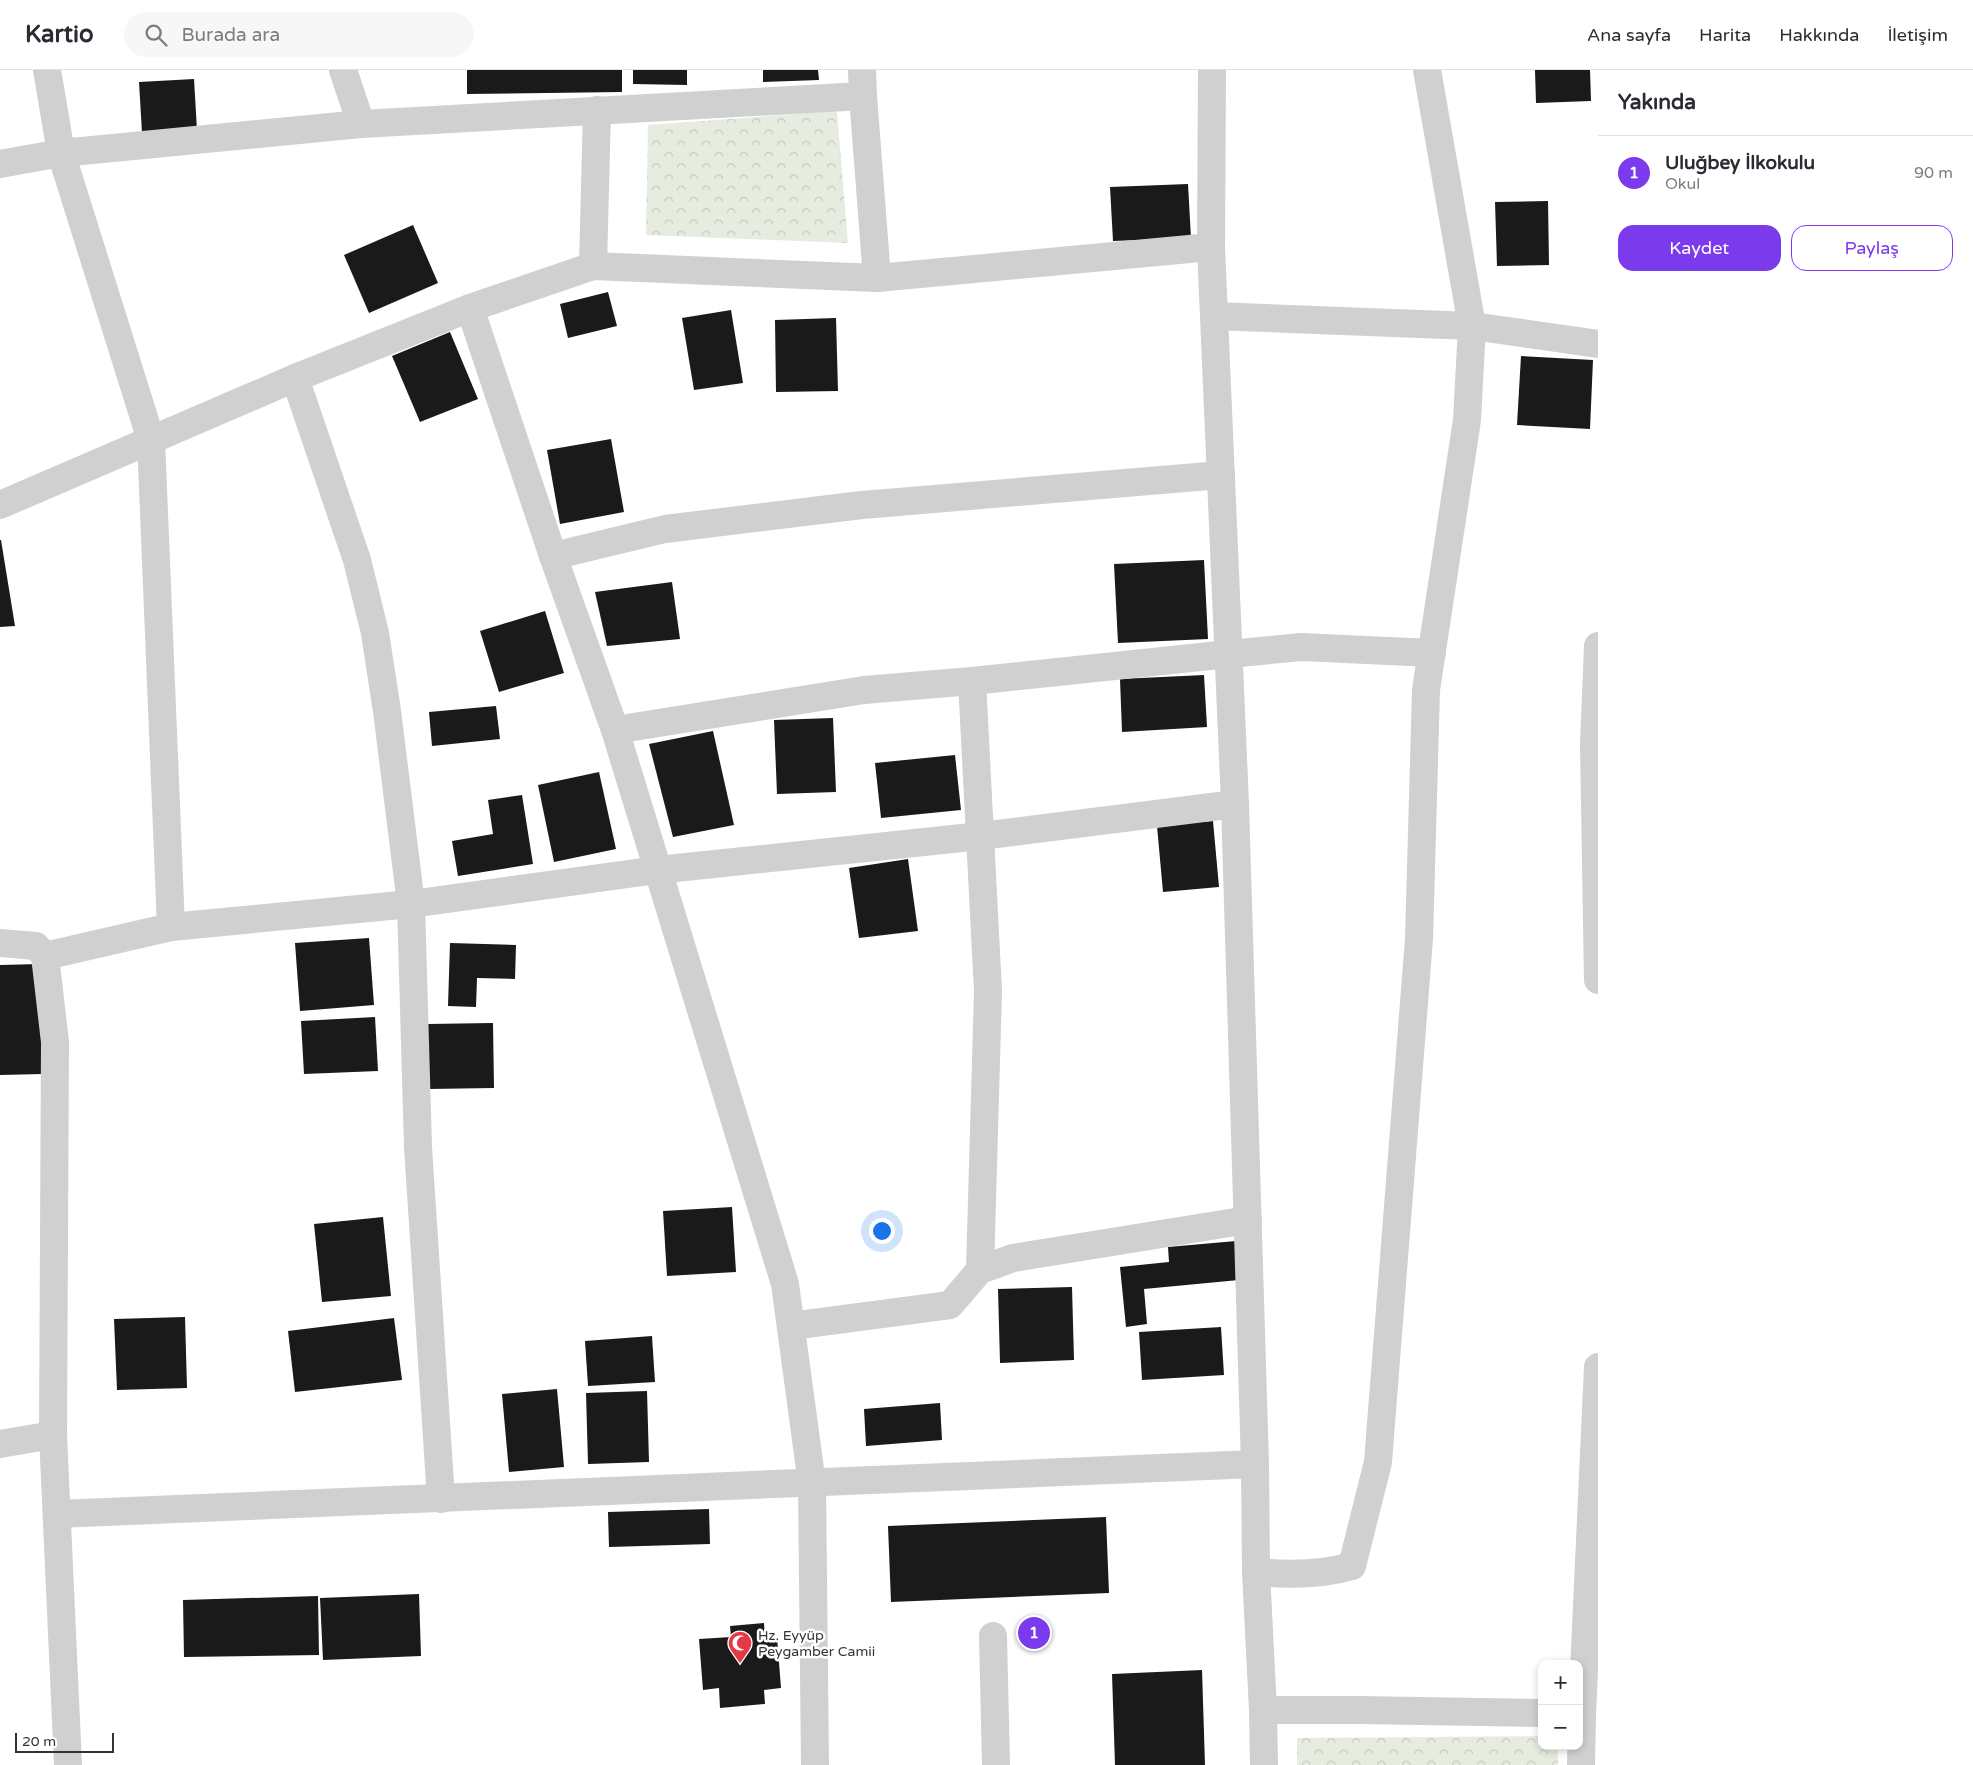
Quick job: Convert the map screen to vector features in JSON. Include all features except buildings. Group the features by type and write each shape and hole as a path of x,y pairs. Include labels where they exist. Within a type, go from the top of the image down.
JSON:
{"street":[{"path":"48,70 61,152 151,440 171,927"},
{"path":"342,70 361,124"},
{"path":"1212,70 1211,247 1235,804 1255,1464 1256,1572 1264,1765"},
{"path":"1256,1572 1286,1575 1338,1571 1352,1566 1378,1462 1418,939 1426,690 1467,420 1472,326 1427,70"},
{"path":"0,164 61,152 361,124 597,110 862,83 877,278"},
{"path":"593,266 597,110"},
{"path":"0,505 295,378 470,308 593,266 877,278 1211,247"},
{"path":"470,308 553,556 615,730 785,1284 812,1484 815,1765"},
{"path":"1214,316 1472,326 1598,344"},
{"path":"295,378 357,560 375,633 387,711 411,904 418,1148 441,1499"},
{"path":"553,556 674,528 862,505 1221,475"},
{"path":"1598,646 1594,743 1598,980"},
{"path":"615,730 864,690 972,681 1301,647 1432,653"},
{"path":"972,681 988,991 980,1270"},
{"path":"45,956 171,927 411,904 657,870 981,836 1235,804"},
{"path":"0,943 36,946 45,956 55,1042 53,1435 68,1765"},
{"path":"791,1326 950,1305 980,1270 1013,1258 1248,1220"},
{"path":"1580,1705 1598,1366"},
{"path":"0,1444 53,1435"},
{"path":"57,1514 812,1484 1255,1464"},
{"path":"993,1636 996,1765"},
{"path":"1263,1710 1538,1713"},
{"path":"1581,1750 1581,1765"}],"green space":[{"path":"837,111 848,243 646,235 648,125"},
{"path":"1538,1736 1538,1750 1558,1750 1558,1765 1297,1765 1297,1738"}],"place":[{"name":"Uluğbey İlkokulu","path":"1034,1633"},
{"name":"Hz. Eyyüp Peygamber Camii","path":"740,1664"}]}
